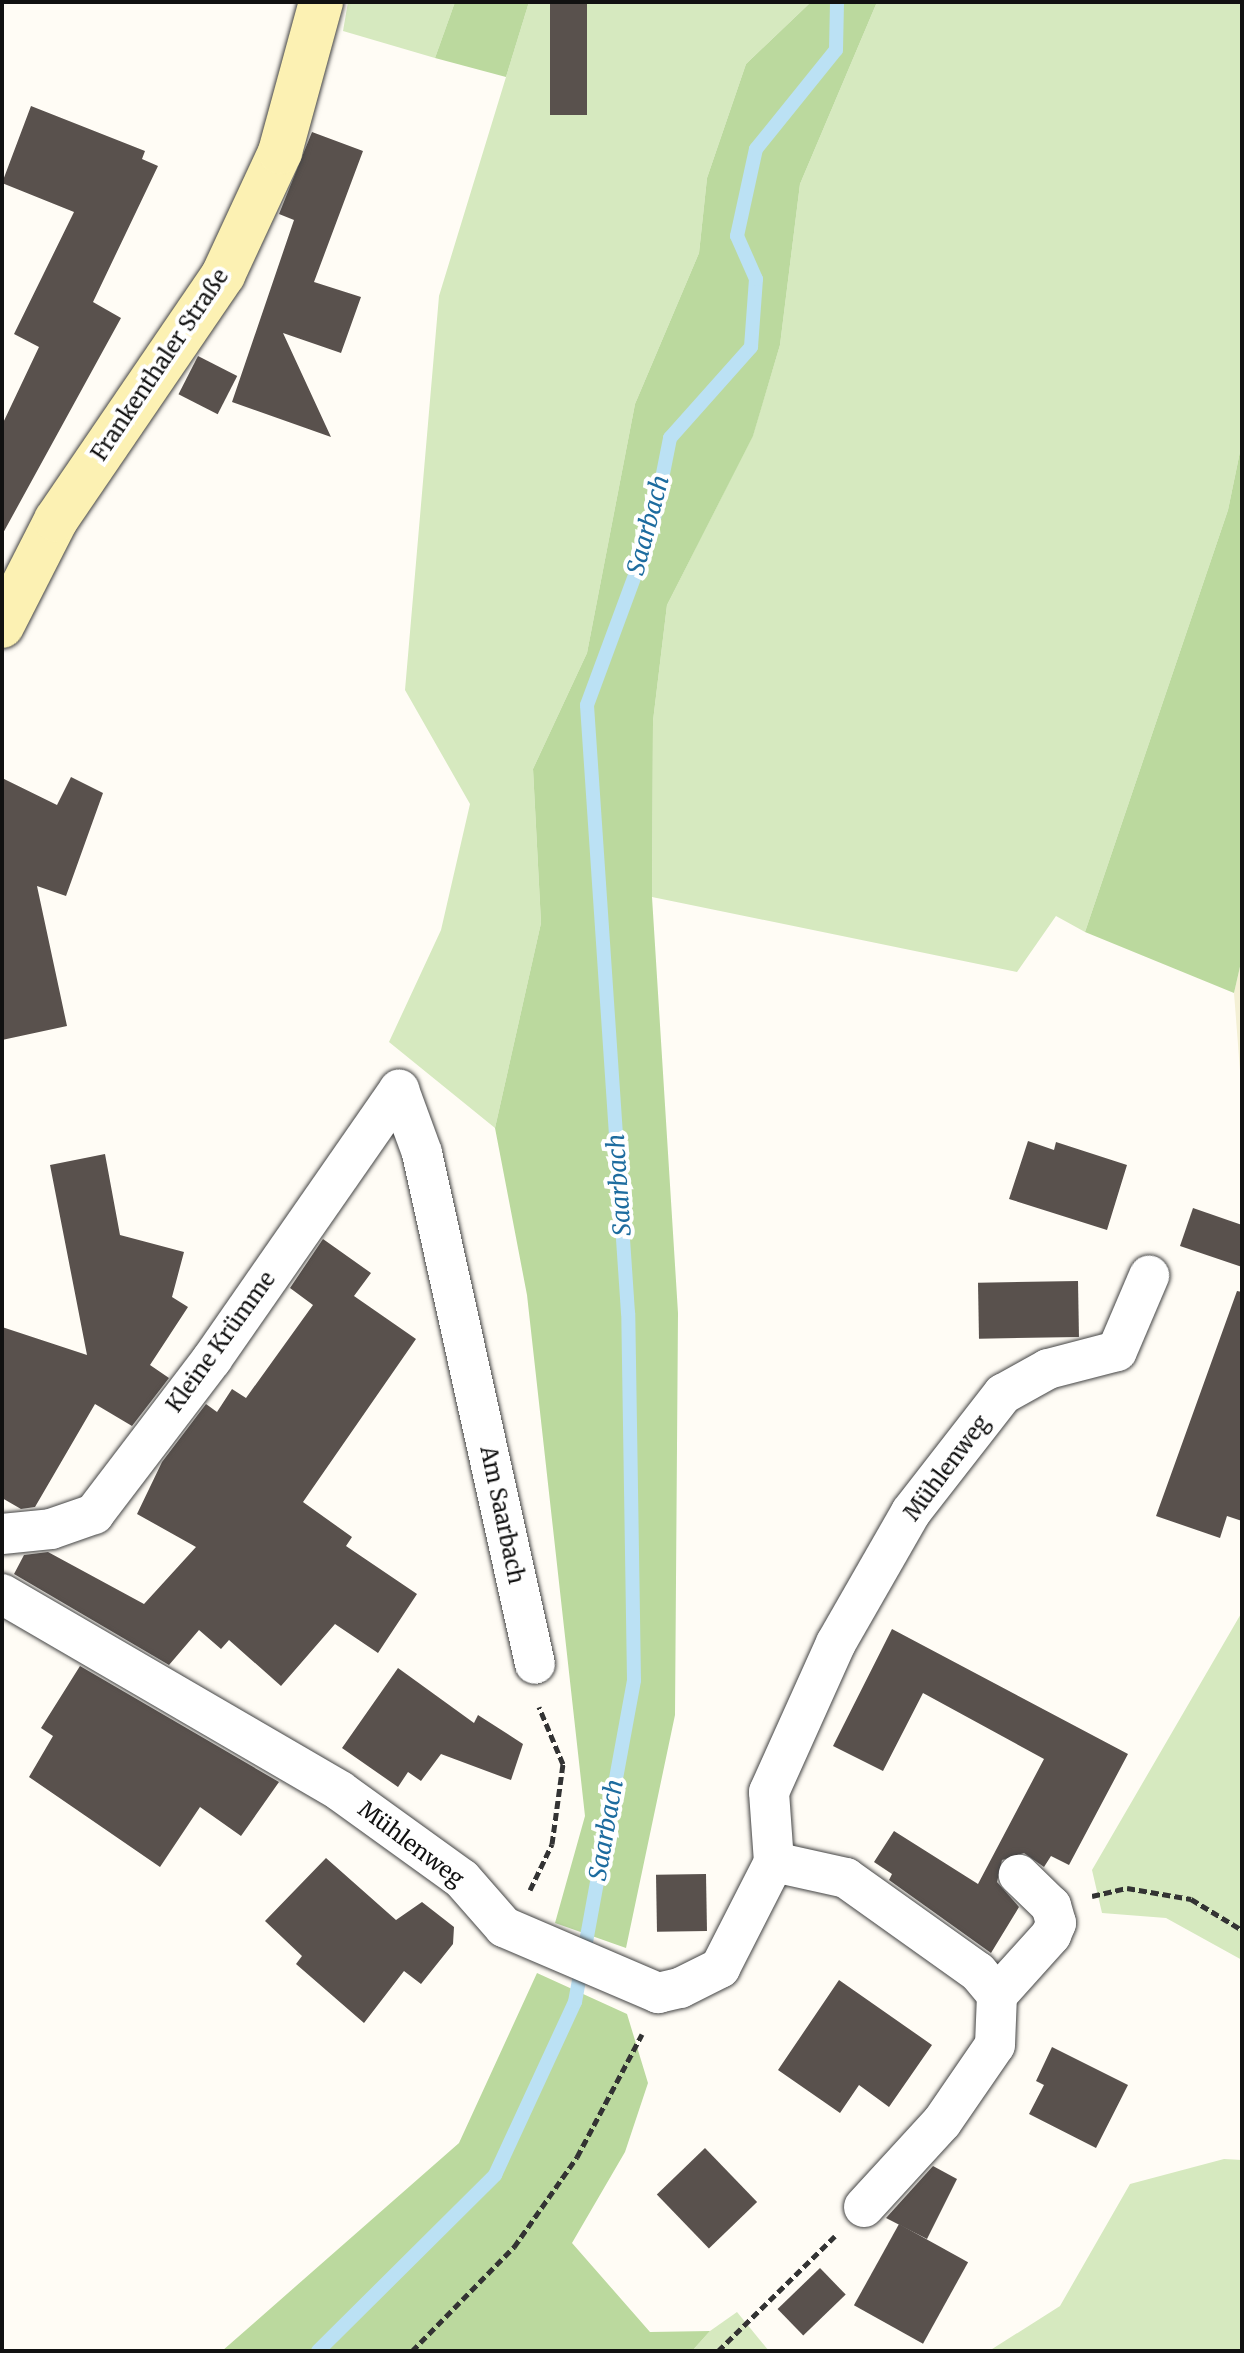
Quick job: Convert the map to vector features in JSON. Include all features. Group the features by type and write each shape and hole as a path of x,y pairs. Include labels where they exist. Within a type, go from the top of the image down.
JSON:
{"main road":[{"name":"Frankenthaler Straße","path":"2,626 56,520 223,275 280,152 321,2"}],"street":[{"name":"Kleine Krümme","path":"2,1534 51,1529 94,1514 212,1359 399,1090"},
{"name":"Am Saarbach","path":"399,1090 422,1153 535,1664"},
{"name":"Mühlenweg","path":"774,1862 769,1792 836,1643 911,1512 1003,1394 1048,1369 1117,1351 1149,1276"},
{"name":"Mühlenweg","path":"2,1594 340,1791 462,1879 504,1927 644,1987"},
{"path":"644,1987 720,1968 774,1862 846,1878 978,1972 997,1995"},
{"path":"864,2207 942,2122 995,2045 997,1995 1051,1935 1056,1923 1051,1906 1019,1875"}],"path":[{"path":"504,1927 533,1887 552,1844 563,1764 531,1688 535,1664"},
{"path":"1056,1923 1087,1898 1127,1888 1191,1899 1242,1930"},
{"path":"412,2351 514,2247 577,2157 642,2034 644,1987"},
{"path":"718,2351 864,2207"}],"shaded area":[{"path":"1242,958 1242,1096 1234,993"}],"green space":[{"path":"348,2 455,2 435,58 343,31"},
{"path":"455,2 529,2 506,77 435,58"},
{"path":"529,2 811,2 746,64 707,178 699,253 635,404 587,653 533,769 541,923 495,1128 389,1042 441,930 470,804 405,690 439,296"},
{"path":"811,2 877,2 800,184 780,345 753,436 667,605 653,721 652,897 678,1313 675,1715 626,1948 555,1923 585,1816 527,1295 495,1128 541,923 533,769 587,653 635,404 699,253 707,178 746,64"},
{"path":"877,2 1242,2 1242,442 1228,510 1085,932 1056,916 1017,972 652,897 653,721 667,605 753,435 780,345 800,184"},
{"path":"1242,442 1242,958 1234,993 1085,932 1228,510"},
{"path":"1242,1612 1242,1960 1166,1918 1102,1913 1092,1870"},
{"path":"537,1973 627,2014 648,2083 625,2152 572,2243 650,2332 710,2331 692,2351 222,2351 459,2143"},
{"path":"1224,2159 1242,2160 1242,2351 989,2351 1060,2306 1130,2184"},
{"path":"737,2312 769,2351 692,2351 710,2331"}],"building":[{"path":"550,2 587,2 587,115 550,115"},
{"path":"31,106 145,151 142,159 158,166 93,302 121,318 2,535 2,425 39,347 14,334 74,212 2,183"},
{"path":"312,132 363,151 314,282 361,297 341,353 283,333 331,437 232,402 294,220 279,214"},
{"path":"198,356 237,376 218,414 178,394"},
{"path":"71,777 103,793 66,896 37,886 67,1026 2,1040 2,778 57,805"},
{"path":"1028,1141 1054,1150 1056,1142 1127,1165 1107,1230 1009,1199"},
{"path":"105,1154 120,1235 184,1252 172,1297 188,1307 150,1365 169,1378 132,1426 95,1404 35,1507 21,1509 2,1498 2,1327 87,1355 50,1165"},
{"path":"1193,1208 1242,1225 1242,1267 1180,1246"},
{"path":"323,1239 371,1273 354,1296 416,1339 303,1502 352,1537 346,1546 417,1594 378,1653 335,1624 281,1686 229,1640 221,1649 199,1630 169,1665 14,1574 24,1555 48,1552 144,1604 196,1547 137,1514 162,1462 206,1404 217,1412 232,1389 246,1398 313,1305 290,1288"},
{"path":"1078,1281 1079,1337 979,1339 978,1283"},
{"path":"1237,1291 1242,1292 1242,1521 1227,1516 1220,1538 1156,1516"},
{"path":"892,1629 1128,1754 1069,1865 1051,1856 1044,1867 1024,1853 1002,1860 997,1882 1019,1907 991,1953 889,1880 892,1874 874,1862 894,1831 978,1884 1044,1759 923,1693 883,1771 833,1746"},
{"path":"80,1666 279,1782 241,1836 200,1807 160,1867 29,1777 53,1736 41,1728"},
{"path":"398,1668 474,1723 478,1715 523,1744 511,1780 441,1754 421,1781 408,1772 398,1787 342,1748"},
{"path":"326,1858 396,1920 422,1902 454,1927 453,1944 421,1984 404,1971 364,2023 296,1964 302,1956 265,1921"},
{"path":"706,1874 707,1931 657,1932 656,1875"},
{"path":"839,1980 932,2045 889,2107 859,2085 840,2113 778,2070"},
{"path":"1052,2047 1128,2085 1096,2148 1029,2114 1044,2085 1036,2081"},
{"path":"705,2148 757,2202 709,2248 657,2195"},
{"path":"933,2166 957,2179 927,2239 886,2218"},
{"path":"899,2224 968,2262 923,2344 854,2305"},
{"path":"820,2268 846,2295 803,2336 778,2309"}],"waterway":[{"name":"Saarbach","path":"318,2351 495,2175 575,2002 634,1680 628,1313 587,705 652,529 670,438 751,347 756,279 737,236 756,149 836,50 837,2"}]}
